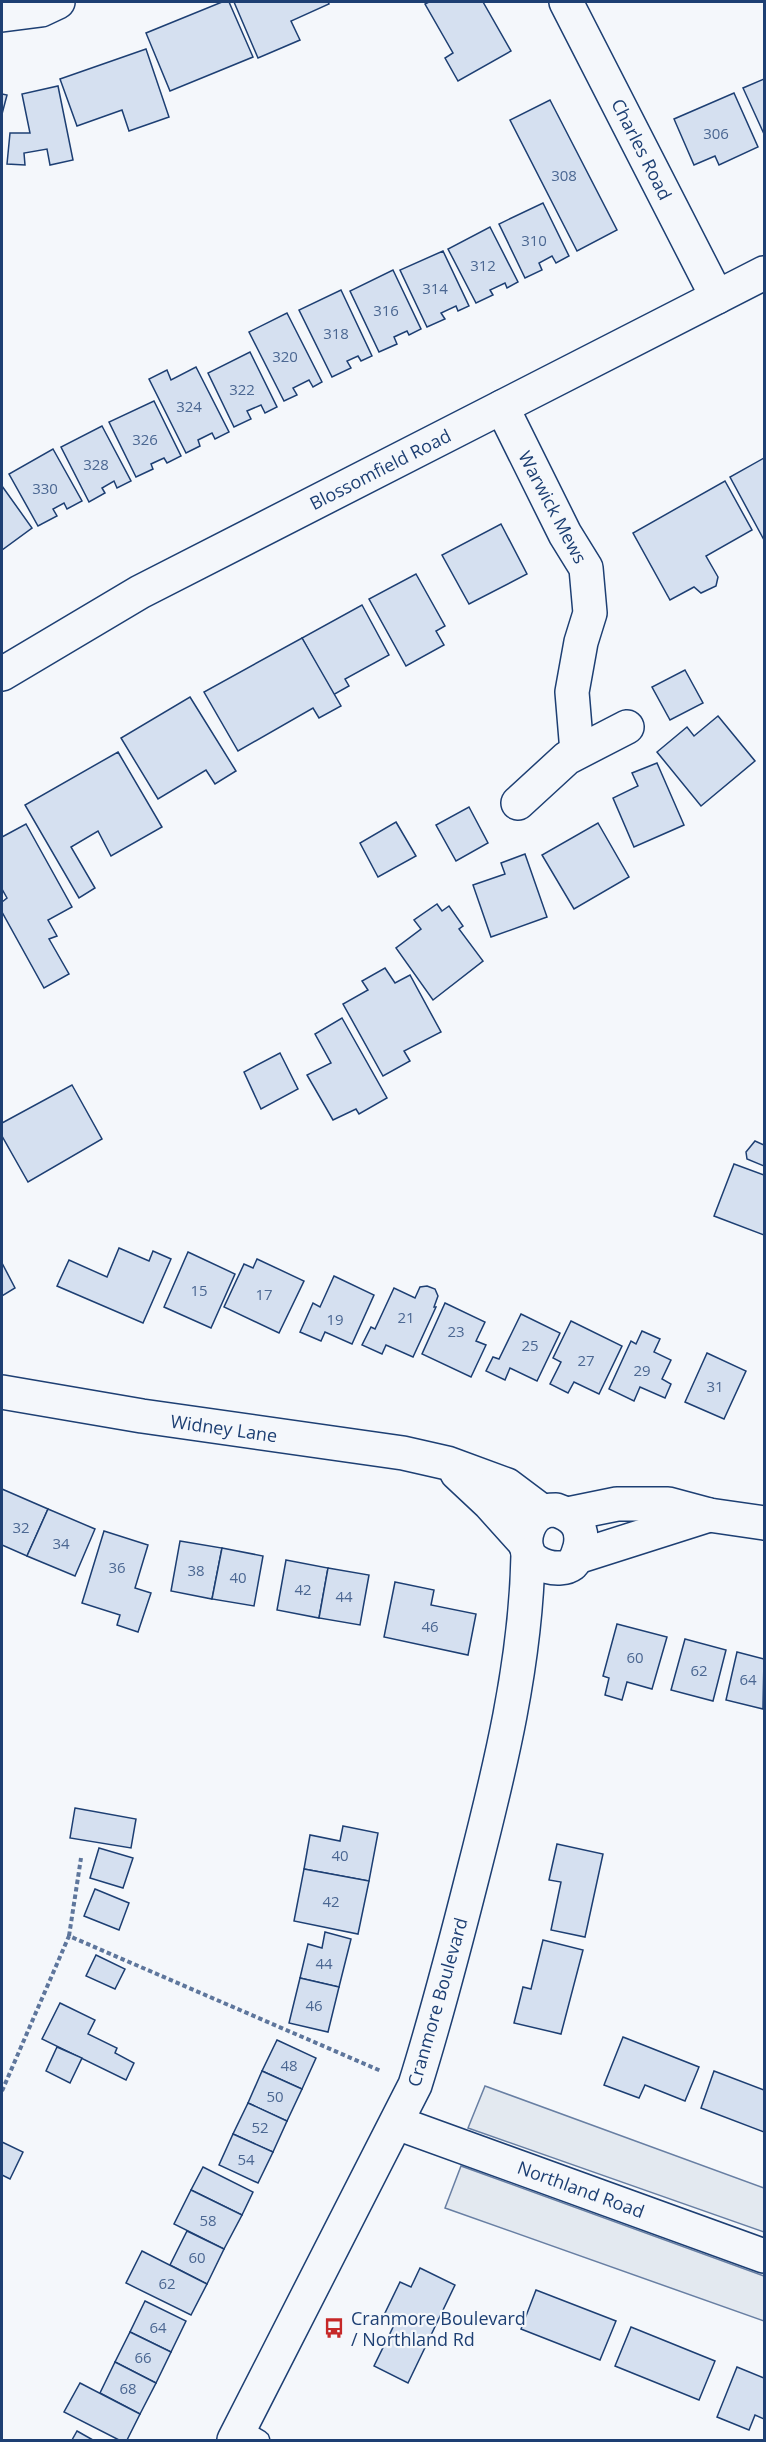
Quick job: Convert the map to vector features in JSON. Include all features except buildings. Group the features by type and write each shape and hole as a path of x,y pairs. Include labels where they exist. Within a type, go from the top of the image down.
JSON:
{"street":[{"path":"2,15 41,10 58,2"},
{"name":"Charles Road","path":"566,2 717,297"},
{"name":"Blossomfield Road","path":"2,674 140,591 765,273"},
{"name":"Warwick Mews","path":"502,407 565,534 586,568 590,613 581,642 572,692 578,752"},
{"path":"518,803 567,758 627,727"},
{"name":"Widney Lane","path":"2,1392 142,1416 403,1454 447,1463 507,1485 555,1513"},
{"path":"447,1463 489,1503 542,1565 556,1568 709,1515"},
{"path":"527,1549 530,1523 555,1513 617,1504 668,1504 709,1515 764,1520"},
{"path":"555,1513 578,1523 583,1536 574,1561"},
{"name":"Cranmore Boulevard","path":"245,2436 415,2085 433,2029 498,1776 524,1636 527,1549"},
{"name":"Cranmore Boulevard","path":"524,1636 574,1561"},
{"name":"Northland Road","path":"397,2122 765,2256"}],"path":[{"path":"2,2091 69,1936 81,1858"},
{"path":"69,1936 415,2085"}],"shaded area":[{"path":"485,2086 764,2188 764,2232 468,2128"},
{"path":"461,2166 764,2276 764,2321 445,2208"}],"place":[{"name":"Cranmore Boulevard / Northland Rd","path":"334,2328"}]}
